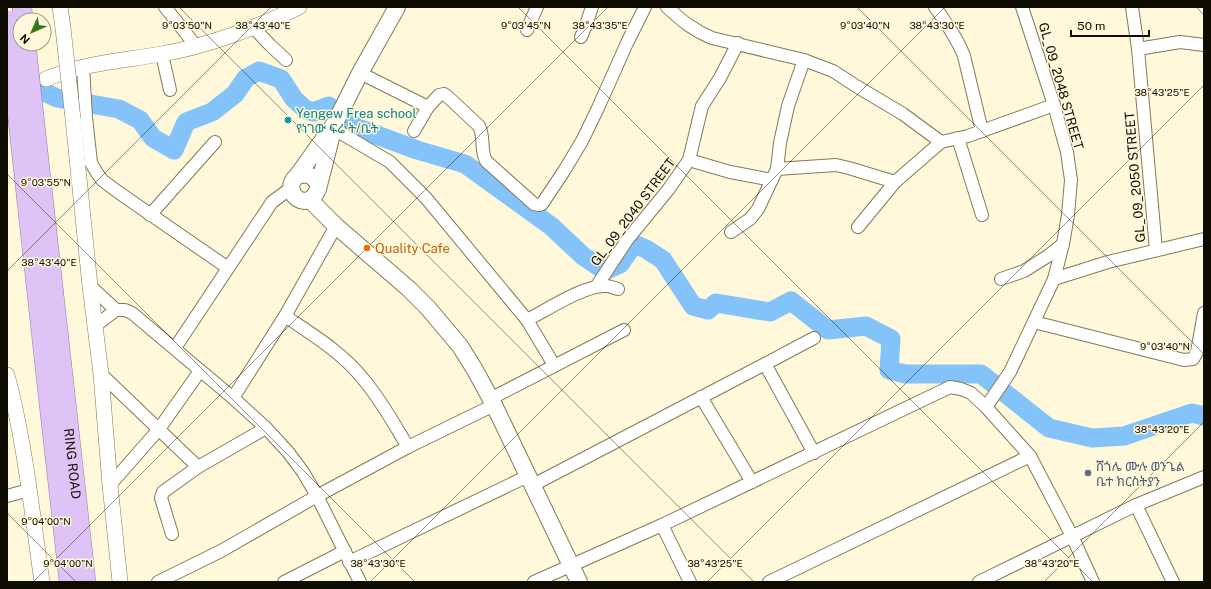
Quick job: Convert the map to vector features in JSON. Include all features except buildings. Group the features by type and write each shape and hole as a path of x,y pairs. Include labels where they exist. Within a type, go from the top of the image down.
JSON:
{"highway":[{"path":"7,20 56,394"},
{"path":"27,52 56,394"},
{"name":"RING ROAD","path":"56,394 69,582"},
{"name":"RING ROAD","path":"56,394 86,582"}],"main road":[{"path":"335,124 315,196 310,200 301,201 294,196 294,182 335,124 360,73 397,7"},
{"path":"294,182 305,174 313,177 319,185"},
{"path":"310,200 336,226 409,289 428,308 460,346 492,402 579,582"}],"street":[{"path":"60,7 74,119 90,286 101,374 120,582"},
{"path":"165,7 196,46"},
{"path":"46,79 83,66 162,54 196,46 253,27 299,7"},
{"path":"527,30 537,7"},
{"path":"581,37 592,7"},
{"path":"414,131 428,106 439,95 444,94 478,126 481,131 486,161 534,204 539,206 542,204 564,171 582,141 627,42 646,7"},
{"path":"667,7 685,24 712,38 804,60 834,72 903,114 941,142"},
{"path":"935,7 960,45 982,131"},
{"name":"GL_09_2048 STREET","path":"986,407 1010,372 1054,279 1063,244 1068,215 1071,180 1067,152 1054,105 1022,7"},
{"name":"GL_09_2050 STREET","path":"1132,7 1138,49 1156,250"},
{"path":"253,27 286,60"},
{"path":"1138,49 1180,42 1204,45"},
{"name":"GL_09_2040 STREET","path":"599,282 627,240 668,190 689,160 702,106 720,78 738,43"},
{"path":"162,54 170,90"},
{"path":"731,232 750,219 758,209 777,169 780,143 788,106 804,60"},
{"path":"83,66 87,124 94,169 102,180 150,215 228,268"},
{"path":"360,73 428,106"},
{"path":"858,227 895,182 941,142 982,131 1054,105"},
{"path":"335,124 341,133 390,162 426,198 527,320 554,365"},
{"path":"958,138 982,215"},
{"path":"150,215 214,142"},
{"path":"689,160 730,172 772,180"},
{"path":"777,169 836,165 895,182"},
{"path":"175,348 272,202 294,182"},
{"path":"234,398 285,316 336,226"},
{"path":"1054,279 1108,262 1204,239"},
{"path":"1000,279 1024,271 1048,256 1063,244"},
{"path":"527,320 599,282 605,286 618,289"},
{"path":"90,286 116,310"},
{"path":"95,326 116,310 132,312 200,371 234,398 266,428 288,452 303,472 317,496 360,582"},
{"path":"1034,322 1184,360 1193,359 1197,352 1204,313"},
{"path":"285,316 332,348 364,379 408,447"},
{"path":"158,582 221,551 317,496 492,402 554,365 624,330"},
{"path":"284,582 531,480 701,397 814,338"},
{"path":"765,364 814,453"},
{"path":"110,485 159,429 200,371"},
{"path":"101,374 198,468"},
{"path":"7,375 15,406 42,582"},
{"path":"534,582 662,525 950,387 961,388 971,393 986,407 1030,456 1072,536 1093,582"},
{"path":"701,397 752,482"},
{"path":"172,534 160,498 164,492 198,468 266,428"},
{"path":"769,582 1030,456"},
{"path":"979,582 1136,505 1204,477"},
{"path":"7,496 29,490"},
{"path":"1136,505 1173,582"},
{"path":"662,525 690,582"}],"waterway":[{"path":"17,79 57,98 119,109 140,120 153,138 174,150 186,122 212,112 235,94 246,78 259,71 281,79 294,99 305,109 313,112 329,106 358,128 417,150 465,164 551,226 583,256 605,271 620,264 634,244 646,249 663,260 693,306 708,310 716,303 770,312 791,301 828,330 866,326 891,339 889,370 905,374 981,374 1049,428 1092,438 1124,436 1192,413 1204,416"}],"place":[{"name":"Yengew Frea school የነገው ፍሬ ት/ቤት","path":"288,120"},
{"name":"Quality Cafe","path":"367,248"},
{"name":"ሸጎሌ ሙሉ ወንጌል ቤተ ክርስትያን","path":"1088,473"}]}
